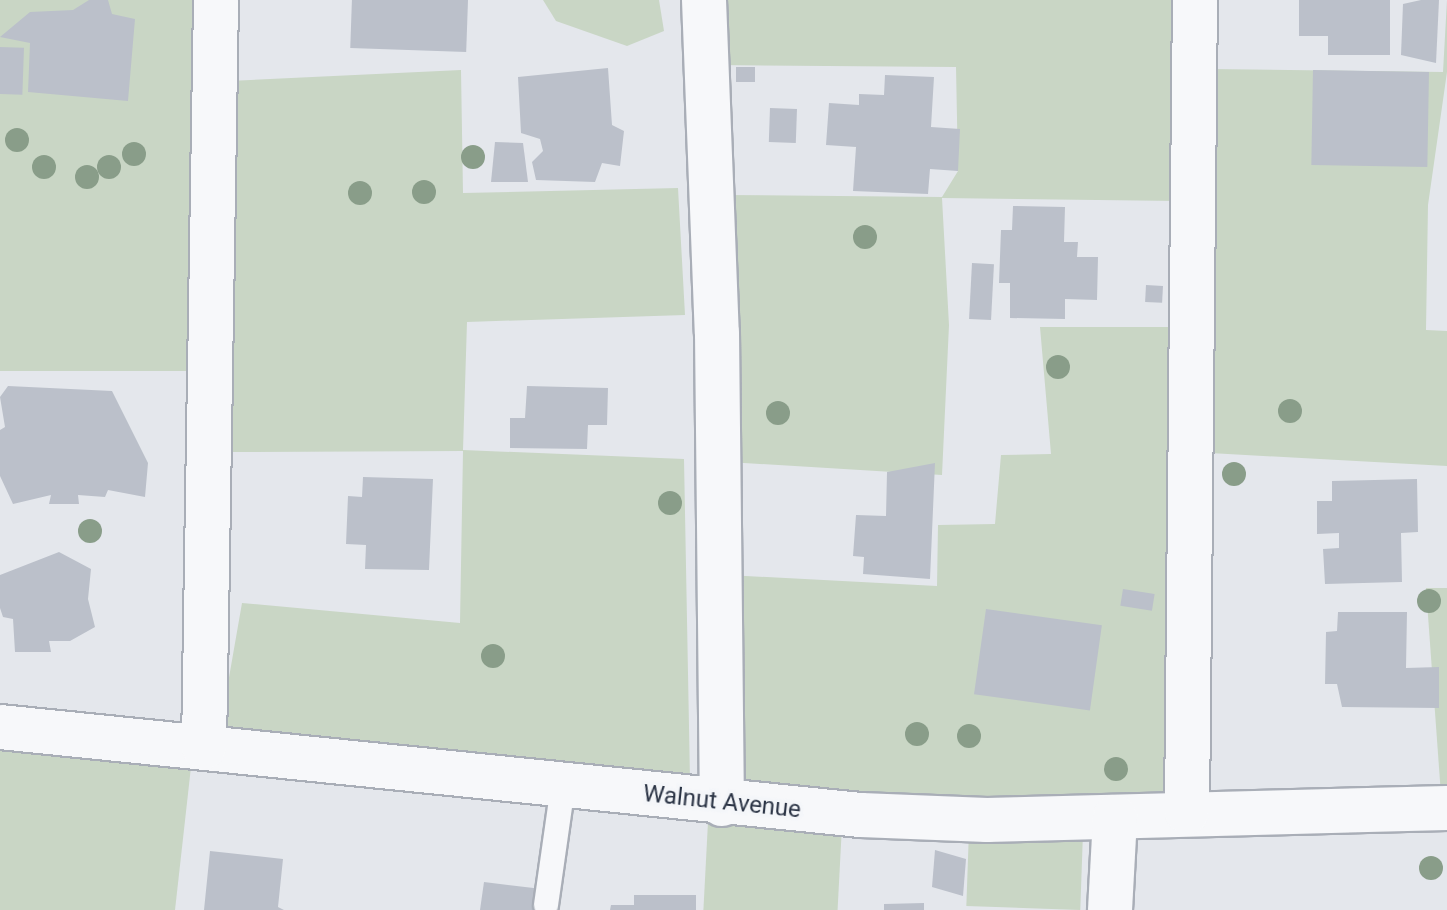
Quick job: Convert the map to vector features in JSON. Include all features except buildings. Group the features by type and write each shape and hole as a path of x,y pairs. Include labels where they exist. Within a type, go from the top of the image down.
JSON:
{"street":[{"path":"204,747 216,0"},
{"path":"704,0 717,333 722,804"},
{"path":"1187,812 1195,0"},
{"name":"Walnut Avenue","path":"0,727 722,804 987,820 1187,812 1447,808"},
{"path":"1110,910 1115,817"}],"lane":[{"path":"546,905 563,786"}],"green space":[{"path":"0,0 205,0 205,371 0,371"},
{"path":"543,0 659,0 664,31 627,46 556,21"},
{"path":"715,0 1179,0 1178,201 942,198 949,325 942,475 728,462 723,195 942,197 958,171 956,67 716,65"},
{"path":"1447,0 1447,72 1428,205 1426,330 1447,331 1447,466 1210,453 1209,69 1443,72"},
{"path":"461,70 463,193 678,188 685,315 467,322 463,450 684,459 690,780 220,729 242,603 460,623 463,451 231,452 229,81"},
{"path":"1040,327 1180,327 1173,779 1163,794 1126,802 728,793 727,575 937,586 938,525 995,524 1001,455 1051,454"},
{"path":"1426,588 1447,588 1447,795 1441,795"},
{"path":"0,741 191,767 175,910 0,910"},
{"path":"708,822 842,829 838,910 703,910"},
{"path":"969,828 1083,832 1080,910 966,906"}]}
